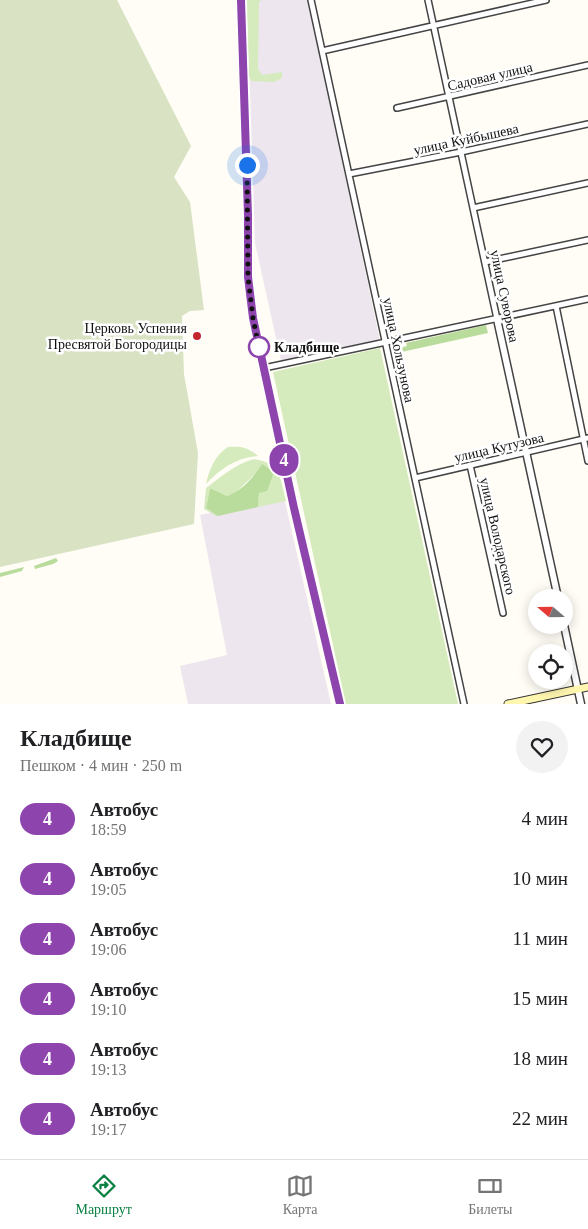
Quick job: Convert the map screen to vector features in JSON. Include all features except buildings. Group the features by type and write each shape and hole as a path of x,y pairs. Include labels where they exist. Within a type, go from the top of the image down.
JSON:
{"main road":[{"path":"241,0 248,215 248,277 253,318 294,508 340,704"},
{"path":"508,704 588,687"}],"street":[{"name":"улица Хользунова","path":"311,0 464,704"},
{"name":"улица Суворова","path":"428,0 556,589"},
{"path":"322,51 546,0"},
{"name":"Садовая улица","path":"397,108 588,65"},
{"name":"улица Куйбышева","path":"349,174 588,124"},
{"path":"473,208 588,183"},
{"path":"484,262 588,240"},
{"path":"264,368 588,299"},
{"path":"556,306 586,439 588,461"},
{"name":"улица Кутузова","path":"415,478 586,439"},
{"name":"улица Володарского","path":"470,465 503,613"},
{"path":"566,634 581,704"}],"shaded area":[{"path":"247,0 308,0 380,341 281,361 255,243"},
{"path":"284,497 331,704 188,704 180,666 227,655 200,515"}],"green space":[{"path":"0,0 117,0 191,146 174,177 190,202 204,310 190,311 182,316 184,374 198,453 194,524 0,567"},
{"path":"247,0 261,0 259,3 258,69 262,75 282,72 282,78 274,82 251,81 249,76"},
{"path":"486,325 488,333 397,353 396,349 407,346 406,343"},
{"path":"380,348 458,704 346,704 273,372"},
{"path":"228,447 244,448 258,456 236,461 217,473 206,484 213,463 223,450"},
{"path":"254,459 270,464 278,473 286,501 258,507 259,493 254,475 235,493 227,496 210,488 206,508 218,516 204,509 206,488 234,467"},
{"path":"262,464 274,472 267,491 259,493 258,507 218,516 206,508 210,488 227,496 232,494 247,483"},
{"path":"56,558 58,561 53,564 35,569 34,566"},
{"path":"24,567 22,571 0,577 0,573"}],"bus line":[{"name":"4","path":"241,0 248,215 248,277 253,318 294,508 340,704"}],"place":[{"name":"Церковь Успения Пресвятой Богородицы","path":"197,336"},
{"name":"Кладбище","path":"259,347"}],"route":[{"path":"247,165 248,277 260,353 259,347"}]}
